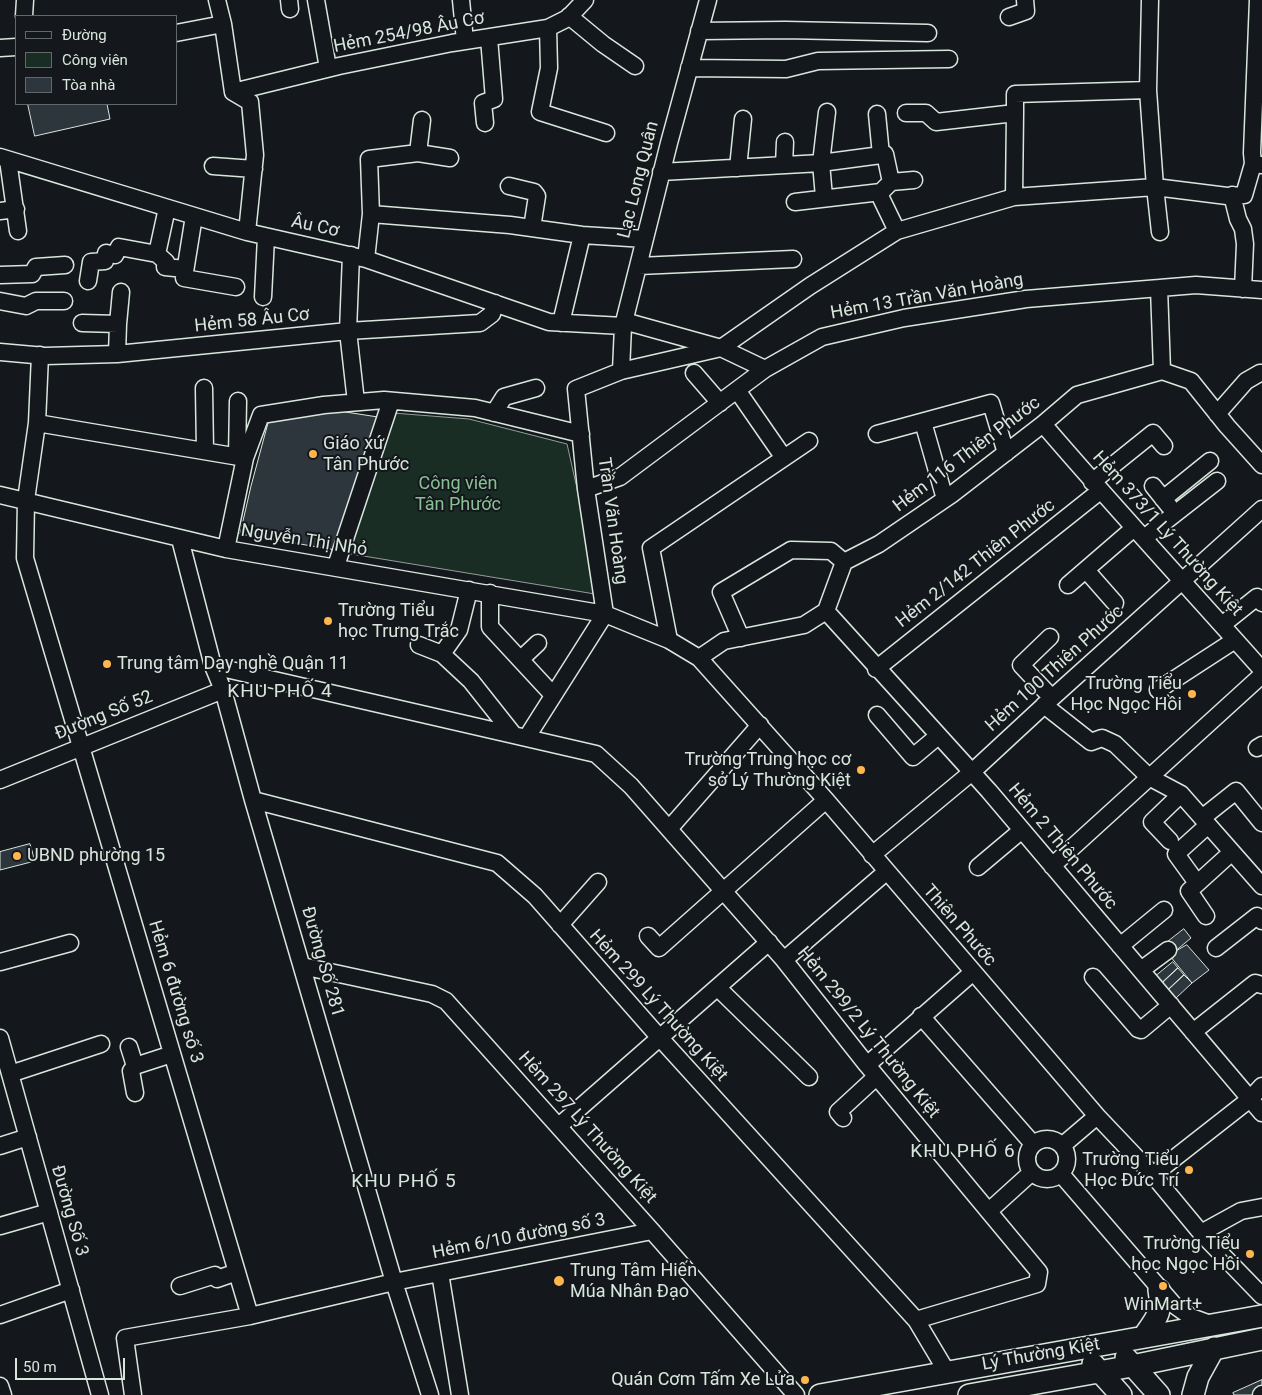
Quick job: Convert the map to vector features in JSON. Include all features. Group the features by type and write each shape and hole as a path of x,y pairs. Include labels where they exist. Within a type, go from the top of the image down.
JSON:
{"main road":[{"path":"1144,1336 1160,1312 1161,1298 1159,1290"},
{"name":"Lý Thường Kiệt","path":"820,1395 1262,1316"},
{"name":"Lý Thường Kiệt","path":"969,1395 1132,1366 1262,1339"},
{"path":"1113,1342 1159,1395"},
{"path":"1081,1348 1099,1372 1121,1395"},
{"path":"1193,1395 1198,1376 1214,1348"}],"street":[{"path":"24,15 25,0"},
{"path":"216,0 223,24 233,92 250,102 255,155 247,232"},
{"path":"316,0 328,68"},
{"path":"461,0 465,41"},
{"name":"Hẻm 254/98 Âu Cơ","path":"233,92 328,68 465,41 548,28 569,16 585,0"},
{"name":"Lạc Long Quân","path":"621,372 623,323 639,266 661,172 708,0"},
{"path":"1008,18 1026,11 1025,0"},
{"path":"1150,0 1148,90 1160,232"},
{"path":"765,369 721,348 810,286 897,231 1014,197 1155,187 1232,196 1244,195 1258,164 1252,153 1260,46 1258,0"},
{"path":"569,16 603,44 635,66"},
{"path":"178,32 223,24"},
{"path":"548,28 549,68 540,112 606,133"},
{"path":"699,31 785,30 928,33"},
{"path":"485,123 483,103 494,99 489,38"},
{"path":"0,48 15,47"},
{"path":"689,68 786,69 818,61 948,60"},
{"path":"1014,197 1014,94 1148,90"},
{"path":"824,197 821,163 827,112"},
{"path":"906,113 926,113 936,122 1015,113"},
{"path":"877,114 881,155"},
{"path":"738,168 743,119"},
{"path":"418,154 422,120"},
{"path":"784,166 785,142"},
{"path":"356,402 348,332 359,257 371,214 369,158 418,154 450,158"},
{"path":"661,172 784,166 885,154 886,187 881,198 897,231"},
{"path":"4,158 8,210 18,230"},
{"name":"Âu Cơ","path":"4,158 247,232 359,257 548,322 623,323 721,348"},
{"path":"213,166 254,169"},
{"path":"795,202 886,187 914,180"},
{"path":"509,186 534,192 537,196 532,228"},
{"path":"1232,196 1238,219 1243,229 1245,244 1243,289"},
{"path":"157,254 167,208"},
{"path":"371,214 582,234 645,238"},
{"path":"194,216 184,278 236,287"},
{"path":"561,323 582,234"},
{"path":"263,297 266,237"},
{"path":"88,281 91,262 105,260 106,253 115,255 119,247 157,254 166,262 165,267 185,269"},
{"path":"639,266 792,259"},
{"path":"0,275 32,274 36,267 65,266"},
{"name":"Hẻm 13 Trần Văn Hoàng","path":"586,489 620,477 765,369 822,336 904,318 1026,299 1196,285 1262,290"},
{"path":"1159,288 1162,371 1190,381 1262,465"},
{"path":"117,354 120,292"},
{"path":"0,301 26,306 36,300 64,301"},
{"name":"Hẻm 58 Âu Cơ","path":"0,352 40,355 117,354 348,332 480,323 492,314 495,303"},
{"path":"82,323 118,324"},
{"name":"Trần Văn Hoàng","path":"604,614 586,489 576,389 621,372 721,348"},
{"name":"Hẻm 6 đường số 3","path":"40,355 37,423 26,500 25,558 250,1316"},
{"name":"Hẻm 116 Thiên Phước","path":"844,562 879,544 945,499 1043,424 1077,395 1162,371"},
{"path":"694,373 720,403"},
{"path":"1218,414 1246,381 1260,373 1262,374"},
{"path":"204,388 205,451"},
{"path":"494,413 504,397 536,388"},
{"path":"737,390 784,458"},
{"path":"336,566 390,400"},
{"path":"241,457 261,415 356,402 390,400 475,408 581,434"},
{"path":"226,549 241,457 238,401"},
{"path":"878,434 991,403 1006,453"},
{"path":"923,422 945,499"},
{"path":"37,423 241,457"},
{"name":"Hẻm 373/1 Lý Thường Kiệt","path":"1043,424 1096,486 1183,580 1262,670"},
{"name":"Hẻm 2/142 Thiên Phước","path":"876,669 1096,486 1153,433 1164,446"},
{"path":"669,640 651,548 809,440"},
{"path":"1163,499 1210,461"},
{"path":"1187,480 1200,495"},
{"path":"1068,585 1139,533 1175,514 1217,481"},
{"path":"1153,486 1175,514"},
{"name":"Nguyễn Thị Nhỏ","path":"0,495 226,549 336,566 604,614"},
{"name":"Hẻm 100 Thiên Phước","path":"872,855 972,772 1048,701 1262,509"},
{"name":"Đường Số 281","path":"180,539 213,666 223,690 253,800 394,1282 430,1395"},
{"path":"699,658 724,641 741,638 804,625 826,611 844,562 831,551 791,550 722,592 741,638"},
{"path":"1086,570 1115,603"},
{"path":"442,654 459,630 469,590"},
{"path":"490,594 490,627 554,695"},
{"path":"1222,625 1257,597 1262,603"},
{"name":"Hẻm 2 Thiên Phước","path":"826,611 876,669 972,772 1262,1113"},
{"path":"419,645 442,654 471,681 520,735 554,695 604,614"},
{"name":"Thiên Phước","path":"604,614 669,640 699,658 826,800 1097,1116 1153,1175 1201,1233 1262,1296"},
{"path":"1050,637 1021,665 1048,701 1091,742 1102,738 1115,744 1149,777 1181,794 1262,886"},
{"path":"1158,690 1235,640"},
{"path":"521,659 538,644"},
{"name":"Hẻm 299/2 Lý Thường Kiệt","path":"213,666 596,754 631,786 769,942 871,1071 1039,1272 1037,1284 916,1320"},
{"path":"1052,866 1262,675"},
{"name":"Đường Số 52","path":"0,780 223,690"},
{"path":"877,715 913,757 938,736"},
{"path":"669,829 760,725"},
{"path":"1197,883 1176,854 1205,821 1236,791 1262,823"},
{"path":"1170,841 1152,822 1181,794"},
{"name":"Hẻm 299 Lý Thường Kiệt","path":"253,800 497,863 535,896 660,1038 916,1320 946,1372"},
{"path":"648,936 659,948 826,800"},
{"path":"978,867 1022,830"},
{"path":"1206,916 1189,891 1232,852"},
{"path":"784,960 886,872"},
{"path":"560,925 598,882"},
{"path":"1120,946 1164,910"},
{"path":"1216,948 1257,916 1262,921"},
{"path":"559,1126 769,942"},
{"path":"0,962 70,943"},
{"path":"1141,970 1168,950"},
{"name":"Hẻm 297 Lý Thường Kiệt","path":"302,966 432,994 446,1001 796,1395"},
{"path":"842,1118 838,1112 871,1071 921,1016 973,972"},
{"path":"1093,977 1138,1029 1141,1030 1170,1006"},
{"path":"1193,1032 1255,983 1262,985"},
{"path":"718,988 809,1076"},
{"path":"921,1016 1033,1144"},
{"name":"Đường Số 3","path":"0,1038 2,1055 10,1074 100,1395"},
{"path":"10,1074 101,1044"},
{"path":"129,1047 135,1066"},
{"path":"135,1093 131,1071 135,1066 172,1054"},
{"path":"1153,1175 1250,1099 1262,1086"},
{"path":"1062,1145 1097,1116"},
{"path":"0,1146 28,1137"},
{"path":"1045,1138 1051,1138 1062,1145 1066,1150 1068,1162 1062,1174 1043,1179 1028,1167 1027,1154 1033,1144 1045,1138"},
{"path":"989,1211 1032,1172"},
{"path":"1062,1174 1159,1290 1183,1313 1214,1326"},
{"path":"1201,1233 1241,1212 1262,1207"},
{"path":"0,1226 49,1212"},
{"name":"Hẻm 6/10 đường số 3","path":"250,1316 394,1282 652,1231"},
{"path":"180,1286 215,1275 217,1279 237,1272"},
{"path":"440,1273 460,1395"},
{"path":"0,1315 71,1290"},
{"path":"132,1395 125,1338 250,1316"},
{"path":"0,1386 2,1395"}],"green space":[{"name":"Công viên Tân Phước","path":"393,413 469,419 567,444 601,595 345,553"}],"building":[{"path":"28,105 107,105 110,119 35,136"},
{"name":"Giáo xứ Tân Phước","path":"339,411 378,417 336,550 240,534 268,423"},
{"name":"UBND phường 15","path":"30,844 35,861 0,870 0,852"},
{"path":"1184,929 1191,938 1173,953 1165,944"},
{"path":"1187,945 1209,970 1192,983 1170,956"},
{"path":"1173,962 1178,968 1162,983 1156,976"},
{"path":"1178,968 1184,975 1168,990 1162,983"},
{"path":"1184,975 1192,983 1176,998 1168,990"},
{"path":"1262,1380 1262,1393 1259,1395 1234,1395 1233,1393"}],"place":[{"name":"Giáo xứ Tân Phước","path":"313,454"},
{"name":"Trường Tiểu học Trưng Trắc","path":"328,621"},
{"name":"Trung tâm Dạy nghề Quận 11","path":"107,664"},
{"name":"Trường Tiểu Học Ngọc Hồi","path":"1192,694"},
{"name":"Trường Trung học cơ sở Lý Thường Kiệt","path":"861,770"},
{"name":"UBND phường 15","path":"17,856"},
{"name":"Trường Tiểu Học Đức Trí","path":"1189,1170"},
{"name":"Trường Tiểu học Ngọc Hồi","path":"1250,1254"},
{"name":"Trung Tâm Hiến Múa Nhân Đạo","path":"559,1281"},
{"name":"WinMart+","path":"1163,1286"},
{"name":"Quán Cơm Tấm Xe Lửa","path":"805,1380"}],"district":[{"name":"KHU PHỐ 4","path":"280,692"},
{"name":"KHU PHỐ 6","path":"963,1152"},
{"name":"KHU PHỐ 5","path":"404,1182"}]}
